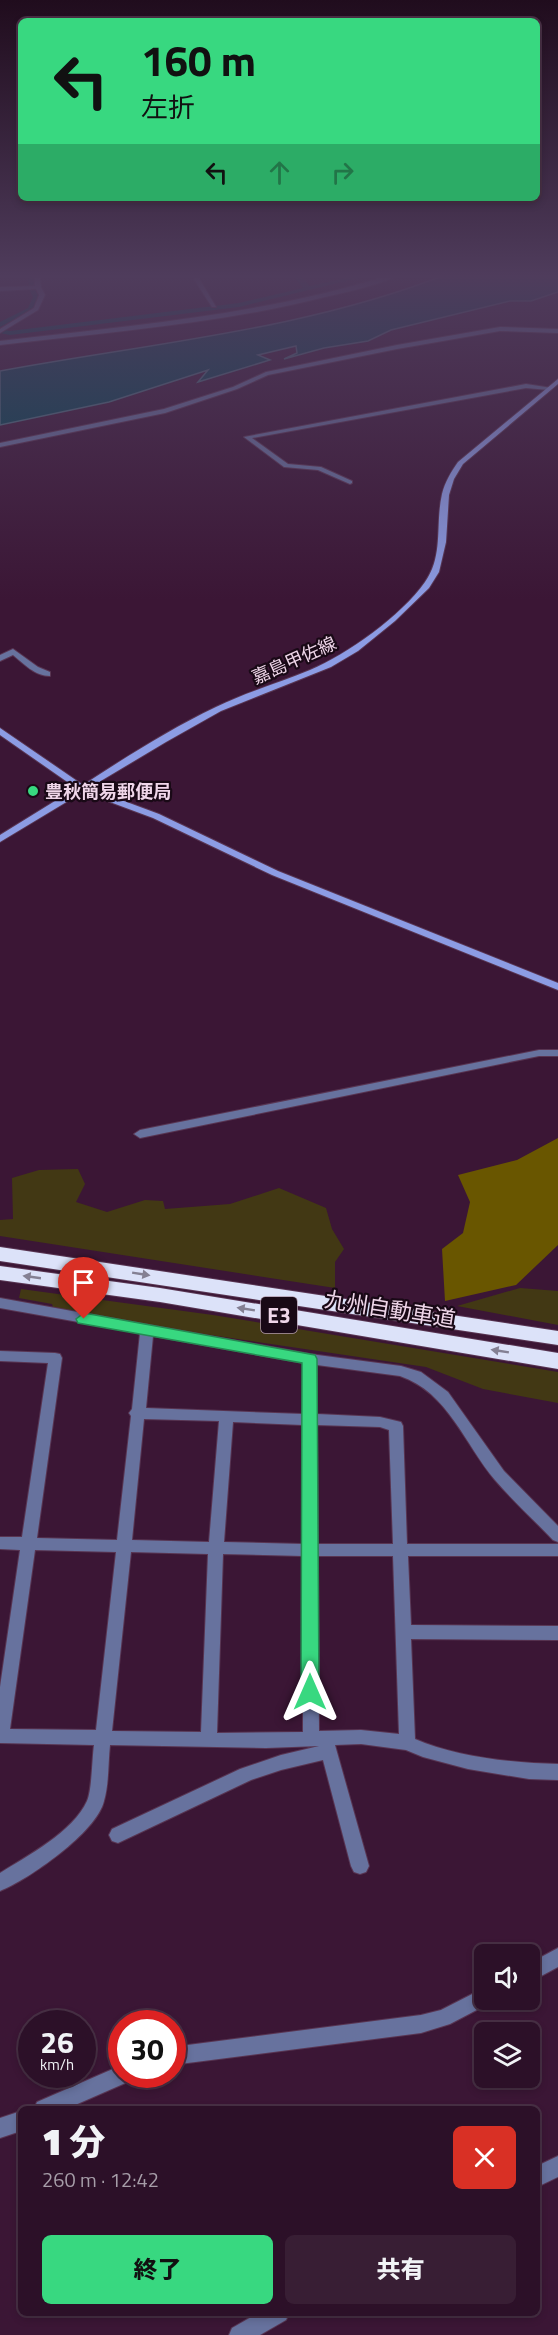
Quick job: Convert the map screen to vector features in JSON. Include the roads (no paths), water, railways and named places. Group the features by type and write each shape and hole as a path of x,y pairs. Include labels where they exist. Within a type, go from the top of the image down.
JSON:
{"highway":[{"name":"九州自動車道","path":"0,1254 558,1338"},
{"name":"九州自動車道","path":"0,1273 160,1295 558,1360"}],"main road":[{"name":"嘉島甲佐線","path":"0,839 220,708 327,666 359,646 389,621 435,573 442,547 444,495 448,478 472,452 557,382"},
{"path":"3,736 83,789 156,816 275,873 558,987"}],"street":[{"path":"0,445 165,411 248,382"},
{"path":"350,482 319,468 286,465 247,437 525,386 549,388"},
{"path":"0,659 13,651 35,669 47,674"},
{"path":"140,1134 528,1055 558,1053"},
{"path":"0,1303 310,1359 401,1371 423,1380 443,1396 500,1475 558,1536"},
{"path":"0,1883 71,1834 90,1814 96,1802 105,1739 136,1413 147,1331"},
{"path":"0,1356 55,1358 1,1736 105,1739 209,1738 322,1743 361,1737 407,1743 423,1750 468,1761 529,1771 558,1772"},
{"path":"310,1359 309,1550 322,1743 360,1866"},
{"path":"136,1413 390,1423 396,1426 407,1743"},
{"path":"209,1738 216,1547 226,1418"},
{"path":"0,1543 309,1550 558,1550"},
{"path":"403,1632 558,1633"},
{"path":"118,1835 158,1819 234,1779 286,1760 322,1743"},
{"path":"540,1968 558,1958"},
{"path":"186,2054 421,2024 444,2018 474,2002"},
{"path":"51,2106 108,2081"},
{"path":"0,2128 18,2122"},
{"path":"540,2175 558,2166"},
{"path":"239,2335 274,2316"}],"place":[{"name":"豊秋簡易郵便局","path":"33,791"}]}
